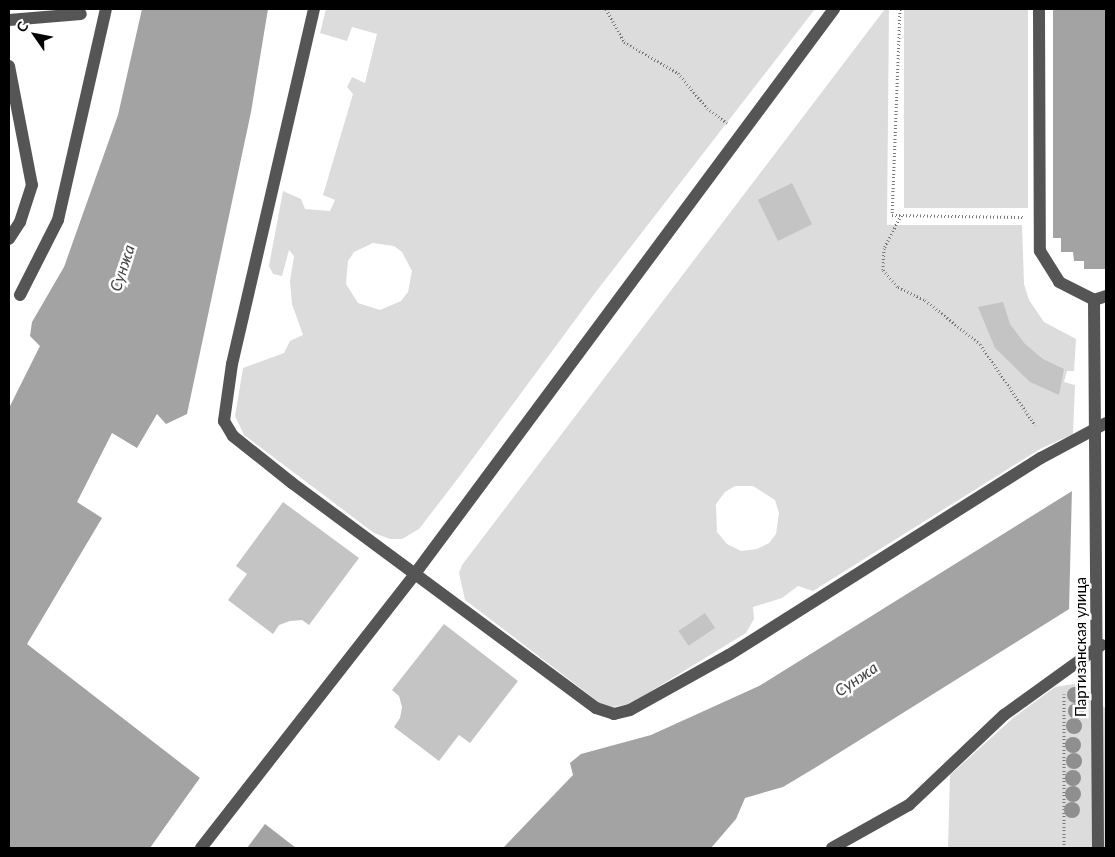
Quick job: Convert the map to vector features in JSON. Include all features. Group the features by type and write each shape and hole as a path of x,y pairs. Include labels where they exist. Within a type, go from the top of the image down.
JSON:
{"street":[{"path":"20,295 58,220 106,9"},
{"path":"314,9 232,364 224,421 233,436 414,575 596,708 614,714 630,710 728,655 1100,426"},
{"path":"201,848 234,802 414,575 834,9"},
{"path":"1039,9 1040,251 1059,282 1100,298"},
{"path":"9,20 81,14"},
{"path":"9,66 32,185 15,219 9,239"},
{"name":"Партизанская улица","path":"1098,848 1100,641 1096,446 1100,426 1100,298"},
{"path":"832,848 909,805 1004,715 1065,673 1100,641"}],"path":[{"path":"606,9 624,42 678,73 707,108 727,124 744,130"},
{"path":"900,9 892,215 1040,217"},
{"path":"901,215 884,248 882,270 898,287 924,300 980,344 1035,425"},
{"path":"1064,848 1065,673"}],"shaded area":[{"path":"326,9 815,9 595,293 419,529 402,539 390,539 374,533 244,435 235,416 243,368 284,353 290,341 303,335 292,304 290,281 294,256 289,250 282,276 273,274 269,266 283,191 301,199 305,209 330,211 335,200 323,195 353,94 347,87 352,77 365,83 377,34 352,27 347,41 320,33","holes":["373,243 394,246 402,252 412,271 408,292 401,301 380,310 358,303 346,284 348,261 354,252"]},
{"path":"885,9 889,9 887,225 1022,225 1024,284 1029,300 1044,322 1076,339 1074,371 1067,371 1064,382 1075,385 1073,434 1040,449 813,591 798,586 782,598 753,607 754,619 746,633 630,704 612,707 600,703 465,600 459,573 462,565","holes":["735,486 753,486 775,500 779,513 776,534 769,543 757,549 741,551 727,544 717,532 716,504 725,492"]},
{"path":"904,9 1028,9 1028,208 904,208"},
{"path":"1080,683 1106,709 1106,848 948,848 950,775 1013,718 1055,687"}],"water":[{"name":"Сунжа","path":"142,9 268,9 251,112 187,414 166,424 157,414 137,448 112,433 77,502 102,518 27,644 200,778 150,848 9,848 9,408 40,346 30,336 32,322 64,267 118,115"},
{"path":"1053,9 1106,9 1106,269 1084,269 1084,261 1074,261 1073,252 1061,252 1061,238 1053,238"},
{"name":"Сунжа","path":"1101,473 1106,586 783,787 745,798 736,819 711,848 503,848 573,775 570,763 581,754 651,735 759,686"},
{"path":"265,824 296,848 247,848"}],"pier":[{"path":"1106,468 1106,589 1069,611 1072,488"},
{"path":"200,778 202,779 150,848"}],"building":[{"path":"792,183 812,224 778,241 758,200"},
{"path":"1003,302 1010,324 1025,344 1043,359 1064,369 1059,395 1030,382 995,348 978,307"},
{"path":"283,502 359,558 309,625 302,620 290,621 279,625 273,634 228,600 247,574 236,566"},
{"path":"705,613 715,628 689,646 678,631"},
{"path":"444,624 518,681 470,743 459,735 439,761 394,727 400,718 402,707 399,696 392,690"}]}
